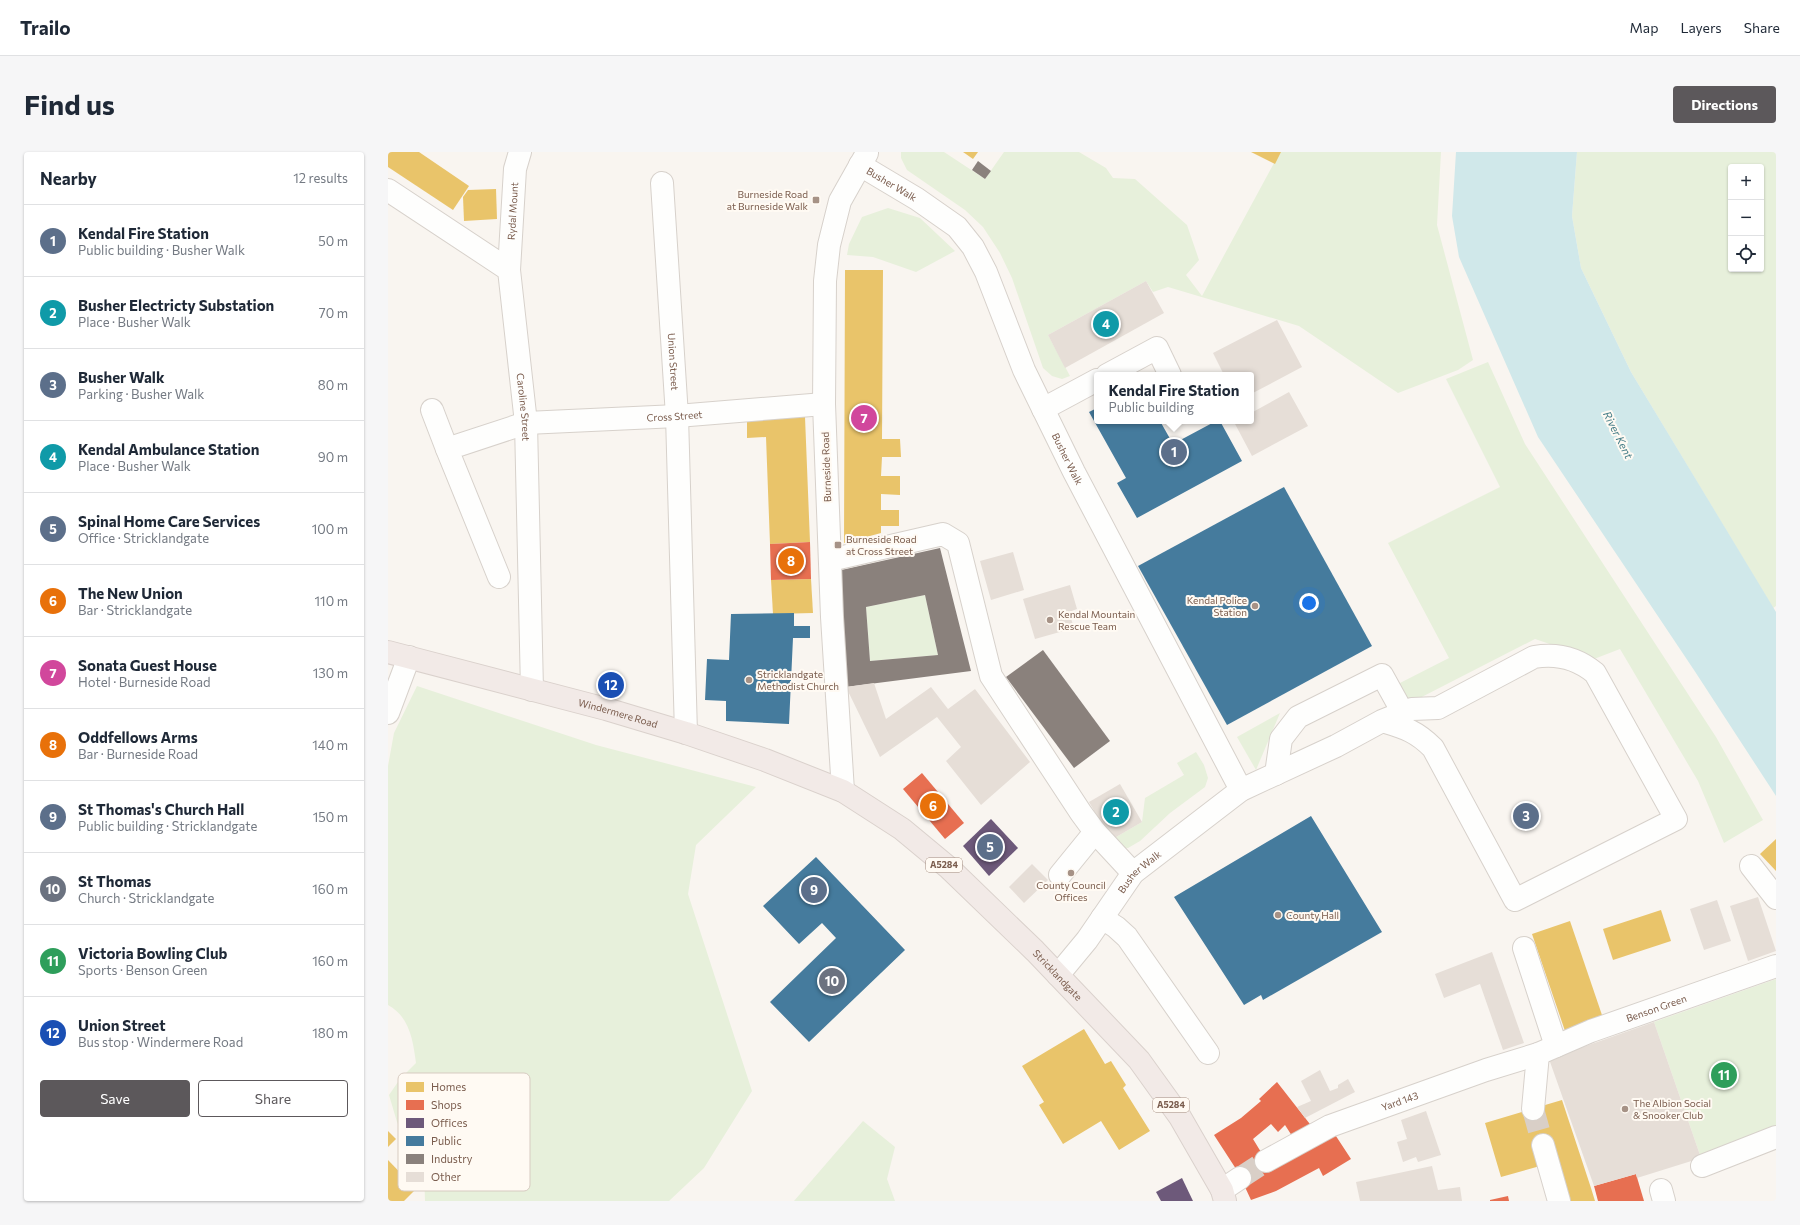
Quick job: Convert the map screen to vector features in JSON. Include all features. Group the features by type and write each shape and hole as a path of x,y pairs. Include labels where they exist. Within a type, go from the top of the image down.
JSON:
{"highway":[{"name":"Windermere Road","path":"388,652 686,733 777,764 843,791"},
{"name":"Stricklandgate","path":"843,791 902,829 943,864 1058,975 1139,1060 1180,1117 1224,1196"}],"street":[{"name":"Rydal Mount","path":"509,270 515,169 520,152"},
{"name":"Burneside Road","path":"843,791 830,560 824,404 825,281 828,245 840,201 864,158"},
{"name":"Busher Walk","path":"864,158 917,199 957,227 973,247 986,272 1024,370 1074,472 1241,790"},
{"name":"Union Street","path":"662,183 677,416 686,733"},
{"path":"388,190 509,270"},
{"name":"Caroline Street","path":"509,270 526,422 532,690"},
{"path":"1113,372 1158,348 1169,372"},
{"path":"1043,409 1094,382"},
{"name":"Cross Street","path":"448,449 526,422 677,416 824,404"},
{"path":"432,410 499,577"},
{"path":"830,560 942,534 958,543 991,676 1095,832 1132,873"},
{"name":"Busher Walk","path":"1058,975 1102,918 1132,873 1241,790 1336,746 1382,721 1408,711 1438,708 1534,657 1548,655 1571,658 1584,664 1595,673 1676,819 1515,900 1433,748 1421,736 1405,728 1382,721"},
{"path":"388,712 409,657"},
{"path":"1276,774 1281,739 1298,716 1382,675 1408,711"},
{"path":"1060,875 1095,832"},
{"path":"1751,866 1776,898"},
{"path":"1102,918 1116,927 1127,937 1208,1053"},
{"path":"1524,948 1547,1050 1533,1109"},
{"name":"Benson Green","path":"1547,1050 1591,1031 1776,966"},
{"name":"Yard 143","path":"1266,1161 1330,1126 1486,1070 1547,1050"},
{"path":"1702,1166 1776,1137"},
{"path":"1542,1145 1559,1201"},
{"path":"1224,1196 1240,1178"}],"green space":[{"path":"901,152 944,152 985,179 1004,152 1079,152 1106,168 1113,178 1135,179 1187,225 1199,260 1186,275 1202,296 1280,152 1441,152 1437,225 1473,360 1458,370 1398,393 1299,326 1168,287 1153,292 1146,281 1048,335 1070,376 1062,379 1052,376 1043,368 1012,278 1000,253 983,227 965,210 907,170 901,158"},
{"path":"1577,152 1776,152 1776,606 1773,608 1631,372 1581,268 1572,216"},
{"path":"888,208 920,218 955,251 916,272 873,257 847,255 849,244 862,217"},
{"path":"1488,362 1525,444 1716,737 1763,820 1724,843 1698,781 1620,649 1594,659 1535,639 1410,703 1398,684 1449,658 1388,543 1500,487 1446,379"},
{"path":"925,595 938,655 870,661 866,607"},
{"path":"417,686 596,745 756,787 696,845 688,894 752,1091 704,1168 669,1201 425,1201 425,1191 530,1191 530,1073 406,1073 416,1063 412,1038 406,1023 401,1016 388,1005 388,766 394,733"},
{"path":"1280,713 1256,770 1237,737"},
{"path":"1196,752 1204,765 1208,778 1205,787 1170,813 1140,841 1128,848 1120,849 1111,840 1142,822 1145,798 1184,775 1177,763"},
{"path":"1776,979 1776,1128 1701,1158 1654,1022"},
{"path":"398,1082 398,1124 397,1122 389,1095"},
{"path":"863,1121 895,1147 887,1179 895,1201 794,1201"}],"water":[{"name":"River Kent","path":"1456,152 1577,152 1572,216 1581,268 1631,372 1776,612 1776,796 1694,670 1538,437 1459,257 1452,216"}],"building: Homes":[{"path":"388,152 419,152 469,186 453,210 388,167"},
{"path":"963,152 978,152 973,159"},
{"path":"1251,152 1281,152 1275,164"},
{"path":"496,189 497,219 464,221 463,197 468,190"},
{"path":"845,270 883,270 882,439 900,439 901,457 882,457 881,476 900,476 900,495 881,494 881,510 899,510 899,526 881,526 881,533 844,543"},
{"path":"805,417 810,542 770,544 766,437 747,438 747,420"},
{"path":"811,579 813,613 773,614 771,580"},
{"path":"1776,839 1776,871 1760,854"},
{"path":"1661,910 1671,941 1613,960 1603,929"},
{"path":"1570,921 1603,1018 1565,1031 1532,934"},
{"path":"1084,1029 1105,1064 1111,1061 1126,1085 1123,1088 1150,1131 1119,1150 1101,1121 1063,1144 1039,1105 1044,1102 1022,1066"},
{"path":"1562,1100 1595,1201 1568,1201 1540,1166 1501,1177 1485,1123"},
{"path":"388,1131 396,1139 388,1147"},
{"path":"388,1160 398,1170 398,1191 414,1191 404,1201 388,1201"}],"building: Shops":[{"path":"810,542 811,579 771,580 770,544"},
{"path":"922,773 964,823 945,839 903,789"},
{"path":"1277,1082 1313,1128 1294,1139 1285,1125 1278,1132 1271,1124 1253,1139 1264,1157 1332,1130 1351,1159 1323,1176 1319,1168 1276,1191 1251,1200 1238,1172 1214,1135 1241,1118 1261,1101 1259,1099"},
{"path":"1636,1174 1644,1201 1598,1201 1594,1186"},
{"path":"1508,1196 1509,1201 1490,1201 1490,1200"}],"building: Offices":[{"path":"991,819 1018,848 989,876 963,846"},
{"path":"1182,1178 1193,1201 1161,1201 1156,1192"}],"building: Public":[{"path":"1094,410 1094,421 1089,412"},
{"path":"1096,424 1162,424 1173,444 1210,424 1222,424 1242,461 1137,518 1117,483 1126,478"},
{"name":"Kendal Police Station","path":"1284,487 1372,646 1227,725 1138,566"},
{"name":"Stricklandgate Methodist Church","path":"794,613 794,626 810,626 810,638 793,638 789,724 726,721 726,701 705,700 707,659 729,660 731,614"},
{"name":"County Hall","path":"1311,816 1382,932 1263,1000 1261,995 1244,1005 1174,897"},
{"path":"816,857 905,950 809,1042 770,1002 836,938 822,923 799,944 763,906"}],"building: Industry":[{"path":"978,161 991,171 985,179 972,170"},
{"path":"940,548 971,671 846,687 837,571","holes":["925,595 938,655 870,661 866,607"]},
{"path":"1043,650 1110,741 1074,768 1006,677"}],"building: Other":[{"path":"1146,281 1164,313 1065,368 1048,335"},
{"path":"1277,320 1302,367 1254,392 1254,372 1222,372 1213,353"},
{"path":"1289,392 1308,426 1252,456 1235,424 1254,424 1254,411"},
{"path":"1013,552 1024,590 991,600 980,561"},
{"name":"Kendal Mountain Rescue Team","path":"1070,585 1077,609 1069,612 1074,628 1035,639 1023,599"},
{"path":"874,683 886,719 931,687 948,709 975,689 1030,762 981,805 946,761 961,747 937,717 880,757 846,687"},
{"path":"1120,784 1142,822 1111,840 1089,802"},
{"path":"1032,864 1048,880 1024,903 1009,887"},
{"path":"1758,897 1776,951 1748,961 1730,906"},
{"path":"1717,900 1731,941 1704,950 1690,909"},
{"path":"1492,952 1524,1043 1503,1050 1480,984 1444,998 1435,974"},
{"name":"The Albion Social & Snooker Club","path":"1654,1022 1701,1158 1637,1178 1636,1174 1594,1186 1549,1059"},
{"path":"1320,1070 1330,1091 1338,1088 1338,1085 1348,1079 1355,1092 1305,1118 1297,1107 1311,1101 1301,1081"},
{"path":"1426,1111 1441,1155 1418,1162 1416,1157 1403,1162 1397,1142 1407,1139 1401,1120"},
{"path":"1432,1166 1438,1190 1460,1187 1462,1201 1360,1201 1356,1182"}],"tunnel":[{"path":"1533,1109 1543,1145"},
{"path":"1240,1178 1266,1161"}],"place":[{"name":"Burneside Road at Burneside Walk","path":"816,200"},
{"name":"Kendal Ambulance Station","path":"1106,324"},
{"name":"Sonata Guest House","path":"864,418"},
{"name":"Kendal Fire Station","path":"1174,452"},
{"name":"Burneside Road at Cross Street","path":"838,545"},
{"name":"Oddfellows Arms","path":"791,561"},
{"name":"Kendal Police Station","path":"1255,606"},
{"name":"Kendal Mountain Rescue Team","path":"1050,620"},
{"name":"Stricklandgate Methodist Church","path":"749,680"},
{"name":"Union Street","path":"611,685"},
{"name":"The New Union","path":"933,806"},
{"name":"Busher Electricty Substation","path":"1116,812"},
{"name":"Busher Walk","path":"1526,816"},
{"name":"Spinal Home Care Services","path":"990,847"},
{"name":"County Council Offices","path":"1071,873"},
{"name":"St Thomas's Church Hall","path":"814,890"},
{"name":"County Hall","path":"1278,915"},
{"name":"St Thomas","path":"832,981"},
{"name":"Victoria Bowling Club","path":"1724,1075"},
{"name":"The Albion Social & Snooker Club","path":"1625,1109"}]}
